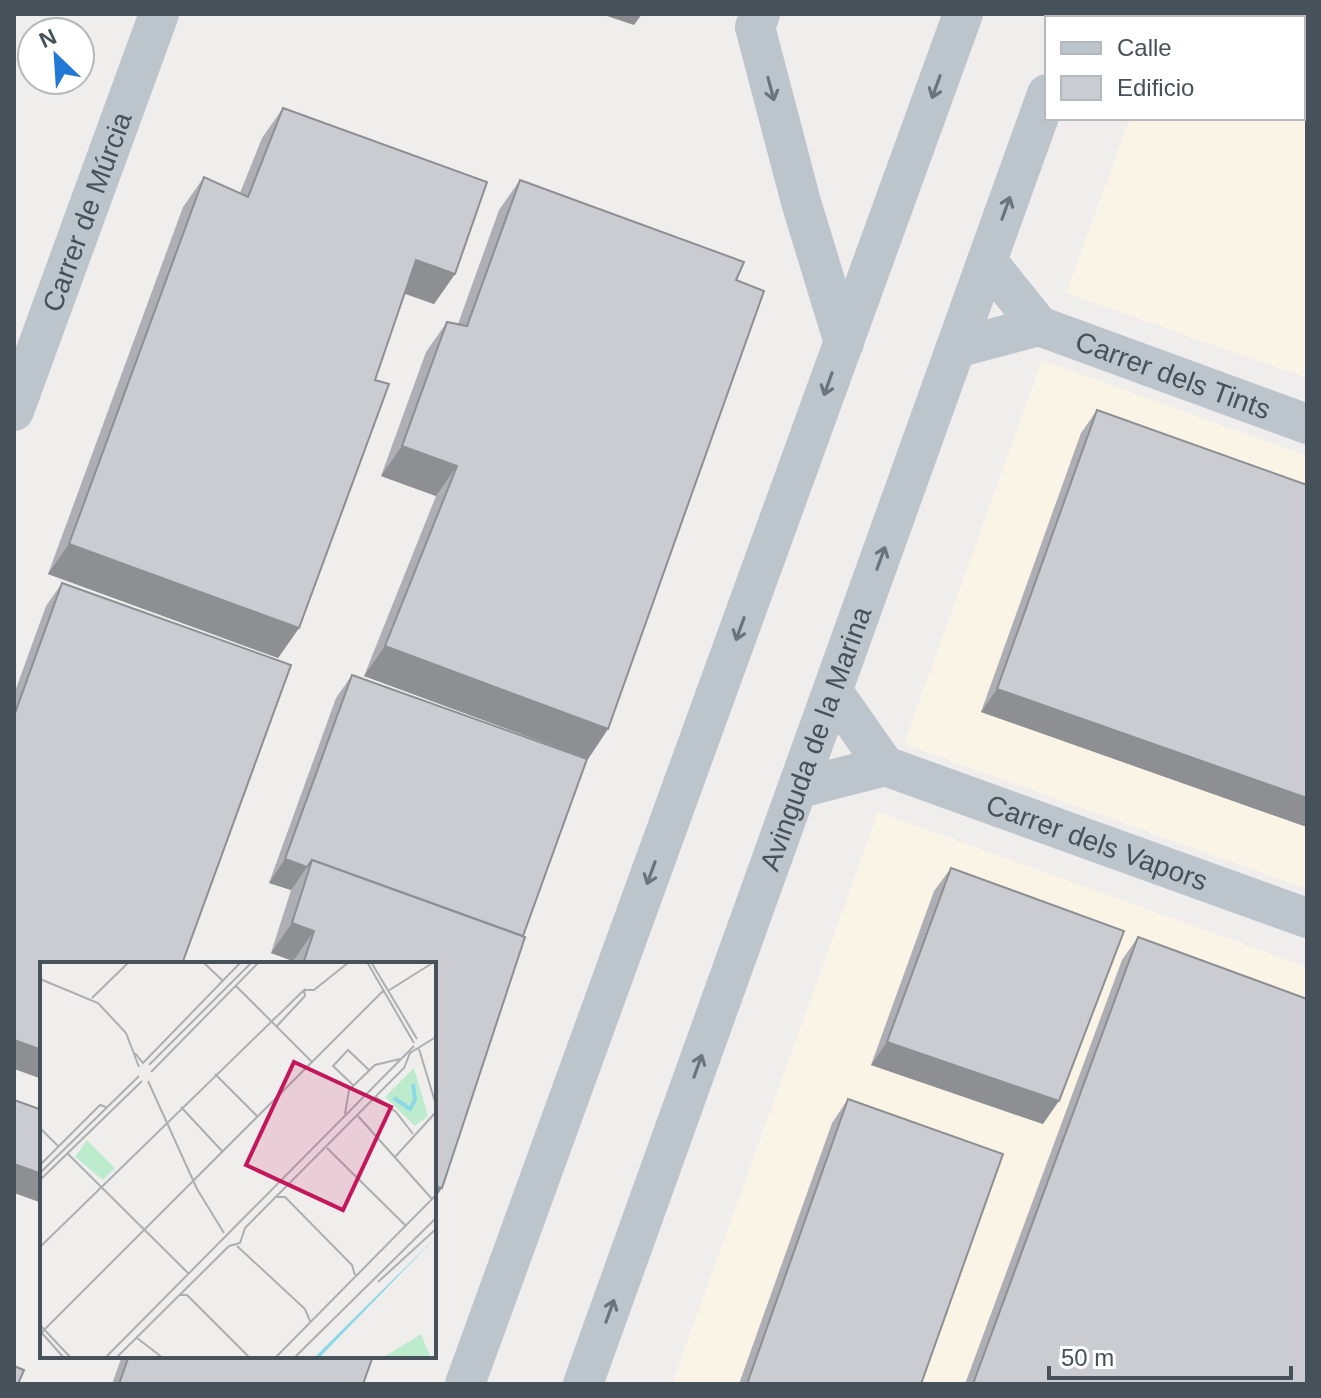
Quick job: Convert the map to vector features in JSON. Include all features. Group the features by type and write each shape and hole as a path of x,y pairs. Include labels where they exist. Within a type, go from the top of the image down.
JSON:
{"street":[{"name":"Carrer de Múrcia","path":"14,411 159,14"},
{"path":"760,14 755,27 801,202 844,343"},
{"path":"465,1384 963,14"},
{"name":"Avinguda de la Marina","path":"583,1384 1045,100"},
{"name":"Carrer dels Tints","path":"987,261 1039,326 1307,424"},
{"name":"Carrer dels Tints","path":"956,348 1039,326"},
{"path":"799,788 885,766 833,692"},
{"name":"Carrer dels Vapors","path":"885,766 1307,918"}],"shaded area":[{"path":"1263,14 1268,16 1166,16"},
{"path":"1307,30 1307,378 1066,293 1129,120 1305,120"},
{"path":"1042,360 1307,456 1307,889 904,744"},
{"path":"878,812 1307,967 1307,1384 672,1384"}],"building":[{"path":"283,108 487,182 455,274 416,260 375,380 389,384 299,628 69,544 204,177 248,197"},
{"path":"520,180 744,262 736,280 764,291 608,729 385,646 457,466 402,446 447,322 467,326"},
{"path":"1097,410 1307,485 1307,798 997,689"},
{"path":"62,583 291,665 183,962 40,962 40,1049 14,1040 14,716"},
{"path":"352,675 587,759 523,936 312,860 307,867 285,859"},
{"path":"312,860 525,937 442,1188 436,1186 436,962 304,962 314,931 292,923"},
{"path":"951,868 1124,931 1059,1101 887,1042"},
{"path":"1138,937 1307,999 1307,1384 973,1384"},
{"path":"848,1099 1003,1154 921,1384 747,1384"},
{"path":"14,1100 40,1109 40,1173 14,1164"},
{"path":"128,1358 372,1358 363,1384 119,1384"},
{"path":"14,1366 24,1370 18,1384 14,1384"}]}
